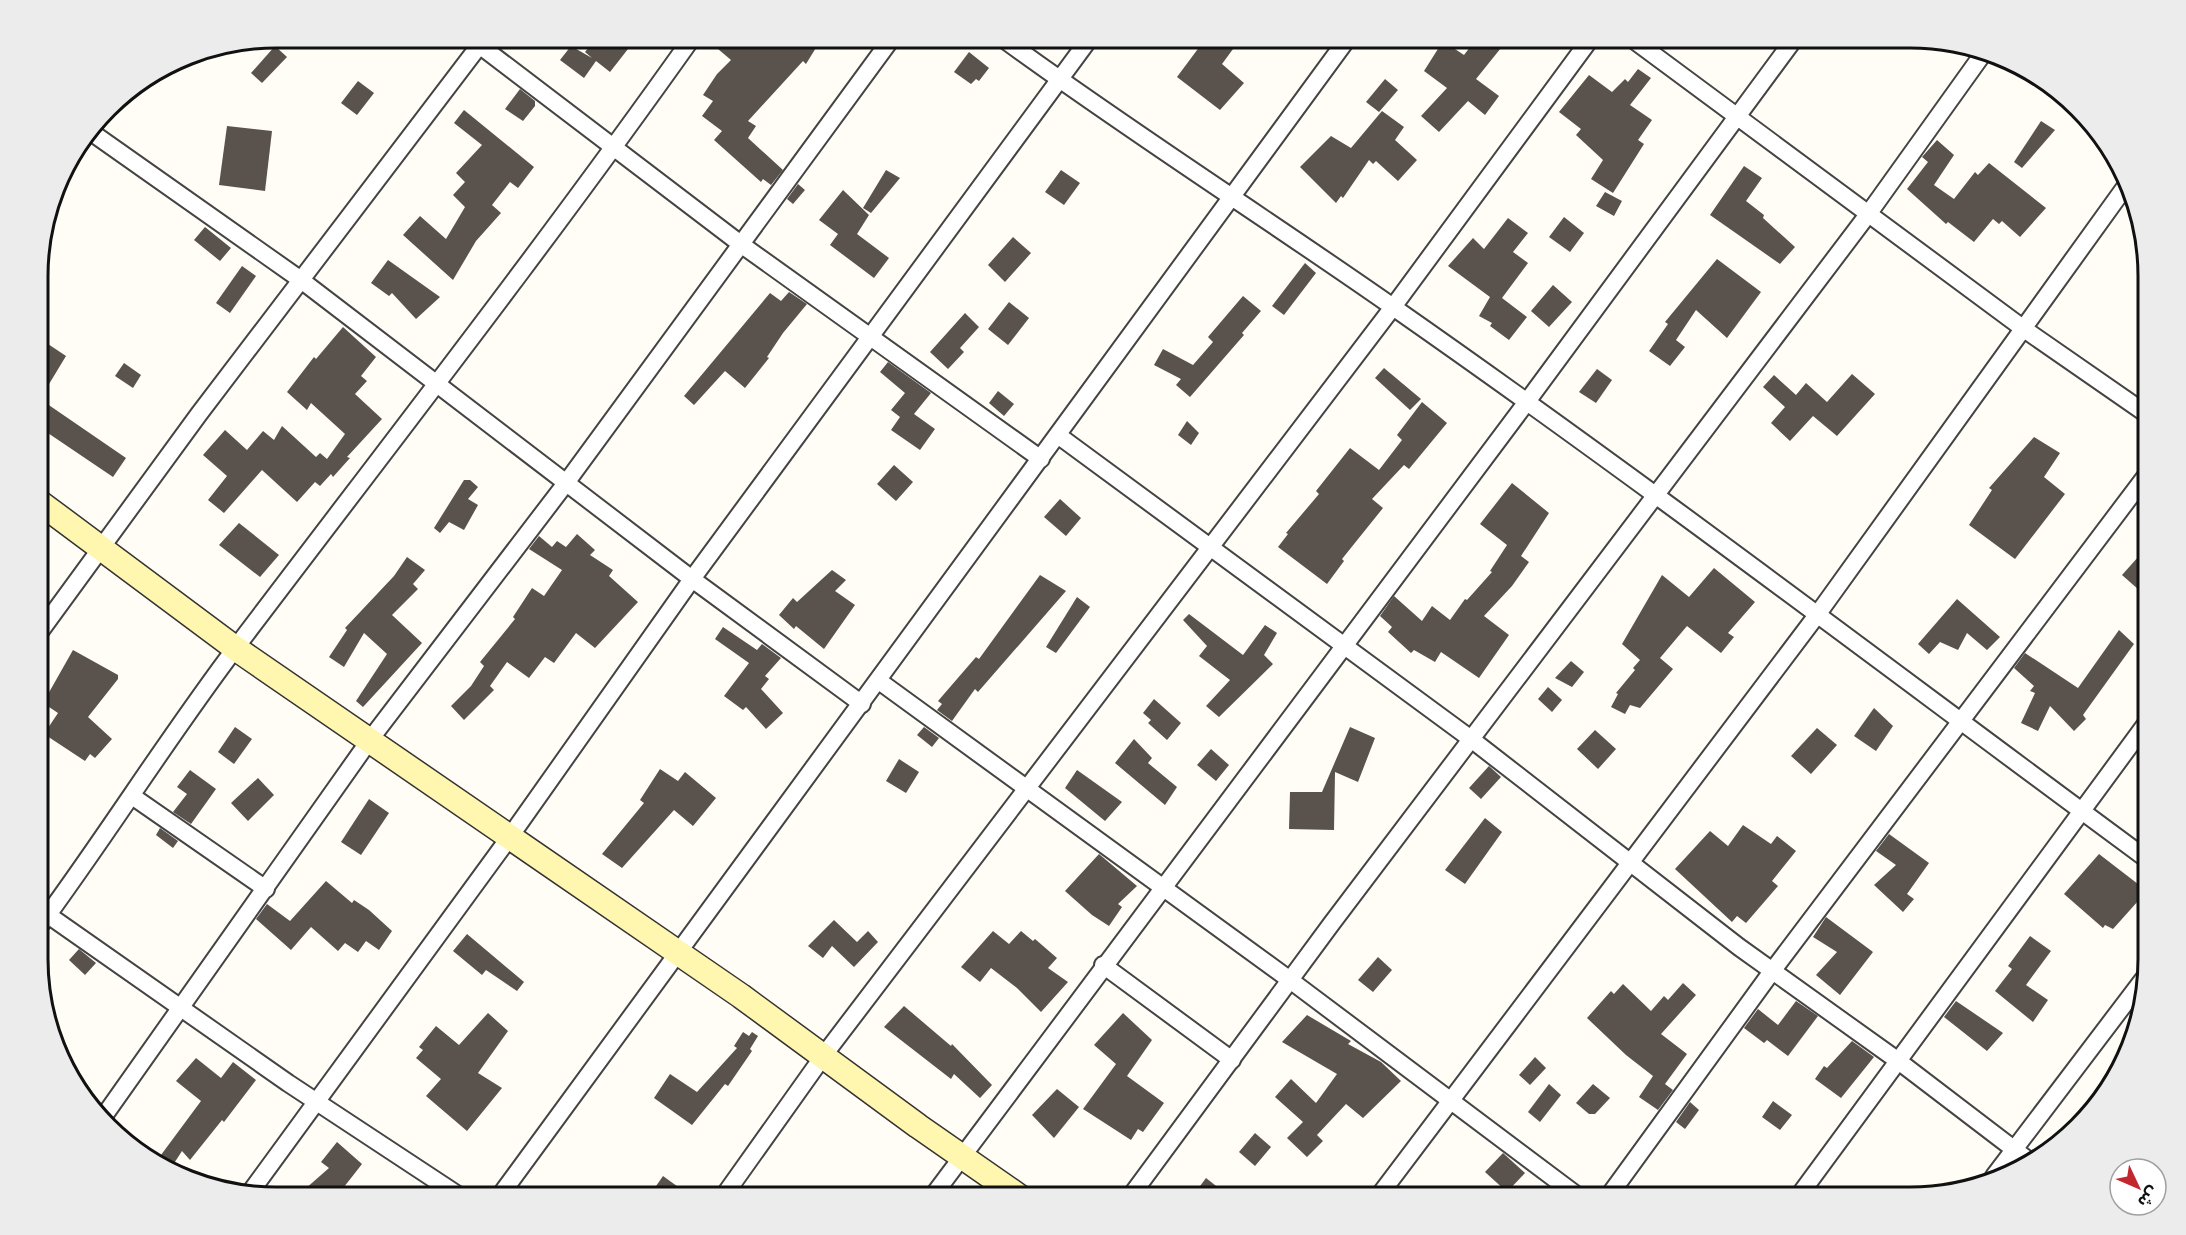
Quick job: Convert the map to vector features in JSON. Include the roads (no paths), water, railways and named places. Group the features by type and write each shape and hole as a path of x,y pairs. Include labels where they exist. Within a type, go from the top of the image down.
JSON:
{"street":[{"path":"48,621 104,548 199,414 472,48"},
{"path":"488,48 742,245 1041,459"},
{"path":"48,909 132,796 235,648 437,386 616,146 685,48"},
{"path":"107,1111 369,741 566,483 885,48"},
{"path":"1016,48 1232,199 1393,307 1961,720 2138,853"},
{"path":"255,1186 509,837 692,579 1083,48"},
{"path":"505,1187 680,953 1341,48"},
{"path":"730,1187 824,1055 1393,307 1584,48"},
{"path":"1645,48 2024,329 2138,408"},
{"path":"939,1187 1103,965 1526,403 1787,48"},
{"path":"1137,1187 1471,739 1869,213 1980,59"},
{"path":"96,136 301,280 692,579 862,704"},
{"path":"1386,1187 1817,615 2122,192"},
{"path":"1059,436 1471,739 1629,863 1897,1060 2023,1157"},
{"path":"1615,1187 1773,970 2138,486"},
{"path":"48,508 235,648 680,953 1006,1187"},
{"path":"879,681 1290,980 1566,1187"},
{"path":"1805,1187 2138,734"},
{"path":"132,796 266,889"},
{"path":"48,921 182,1007 317,1102 446,1187"},
{"path":"1103,965 1232,1060"},
{"path":"1999,1169 2136,990"}]}
